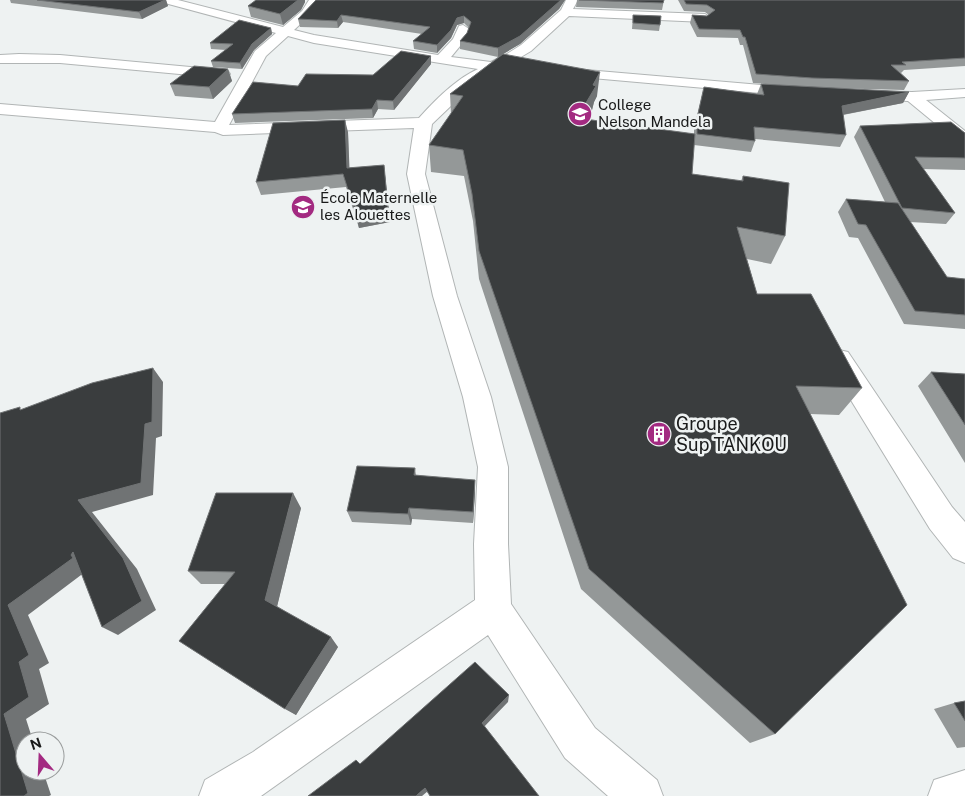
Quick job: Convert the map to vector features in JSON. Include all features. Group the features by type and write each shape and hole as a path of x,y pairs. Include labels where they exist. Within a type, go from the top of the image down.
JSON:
{"street":[{"path":"165,0 285,33 441,60 521,69"},
{"path":"220,127 260,54 306,13 315,0"},
{"path":"572,0 566,12 526,48 474,76 433,112 424,123 418,149 416,174 445,296 476,397 493,467 493,609 580,743 640,796"},
{"path":"566,12 705,18"},
{"path":"441,60 459,40 463,29"},
{"path":"0,59 60,59 247,76"},
{"path":"550,71 808,93"},
{"path":"855,94 912,97 965,92"},
{"path":"912,97 965,139"},
{"path":"0,109 220,127 223,130 424,123"},
{"path":"824,334 941,518 965,547"},
{"path":"220,796 268,767 493,609"},
{"path":"950,796 965,792"}],"building":[{"path":"37,0 165,0 139,12"},
{"path":"256,0 298,0 280,14 248,6"},
{"path":"316,0 561,0 520,36 498,48 460,41 467,33 471,22 464,16 457,18 451,30 437,45 413,41 430,27 341,15 337,21 298,19"},
{"path":"579,0 664,0 663,3"},
{"path":"684,0 965,0 965,58 902,62 906,65 891,65 909,81 756,74 745,37 743,37 740,30 699,29 692,15 707,16 715,10 707,5 686,4"},
{"path":"633,15 661,16 660,25 633,23"},
{"path":"239,20 271,28 252,44 240,63 211,61 233,44 210,43"},
{"path":"401,51 431,56 393,101 377,100 372,109 232,114 253,82 298,86 306,74 373,75"},
{"name":"Groupe Sup TANKOU","path":"503,54 600,72 593,85 596,86 577,118 695,134 692,174 743,181 743,176 789,183 785,236 737,227 757,294 811,294 862,388 796,386 907,605 775,734 589,569 479,251 472,194 463,150 429,145 463,96 450,94"},
{"path":"194,66 228,69 209,87 170,84"},
{"path":"761,84 909,92 842,106 846,135 754,127 755,141 697,134 697,118 704,87 764,95"},
{"path":"345,120 347,168 384,165 388,209 356,215 343,174 256,182 273,123"},
{"path":"951,122 965,133 965,158 915,157 955,213 902,208 860,126"},
{"path":"846,199 898,203 947,277 965,279 965,315 915,311 866,225 858,224"},
{"path":"153,368 152,422 145,424 141,483 78,500 123,558 142,601 102,627 73,552 71,555 73,558 8,605 29,655 19,662 29,697 4,714 15,750 15,781 24,781 28,793 24,796 0,796 0,413 20,407 20,410 92,383"},
{"path":"931,372 965,374 965,425"},
{"path":"357,466 415,468 414,475 475,480 473,512 409,508 408,514 347,511"},
{"path":"216,493 293,493 265,600 331,637 285,709 179,641 235,572 188,571"},
{"path":"475,662 509,695 482,723 539,796 430,796 425,788 416,796 308,796 356,760 360,764"},
{"path":"965,701 965,721 954,703"}],"place":[{"name":"College Nelson Mandela","path":"580,114"},
{"name":"École Maternelle les Alouettes","path":"303,207"},
{"name":"Groupe Sup TANKOU","path":"659,434"}]}
